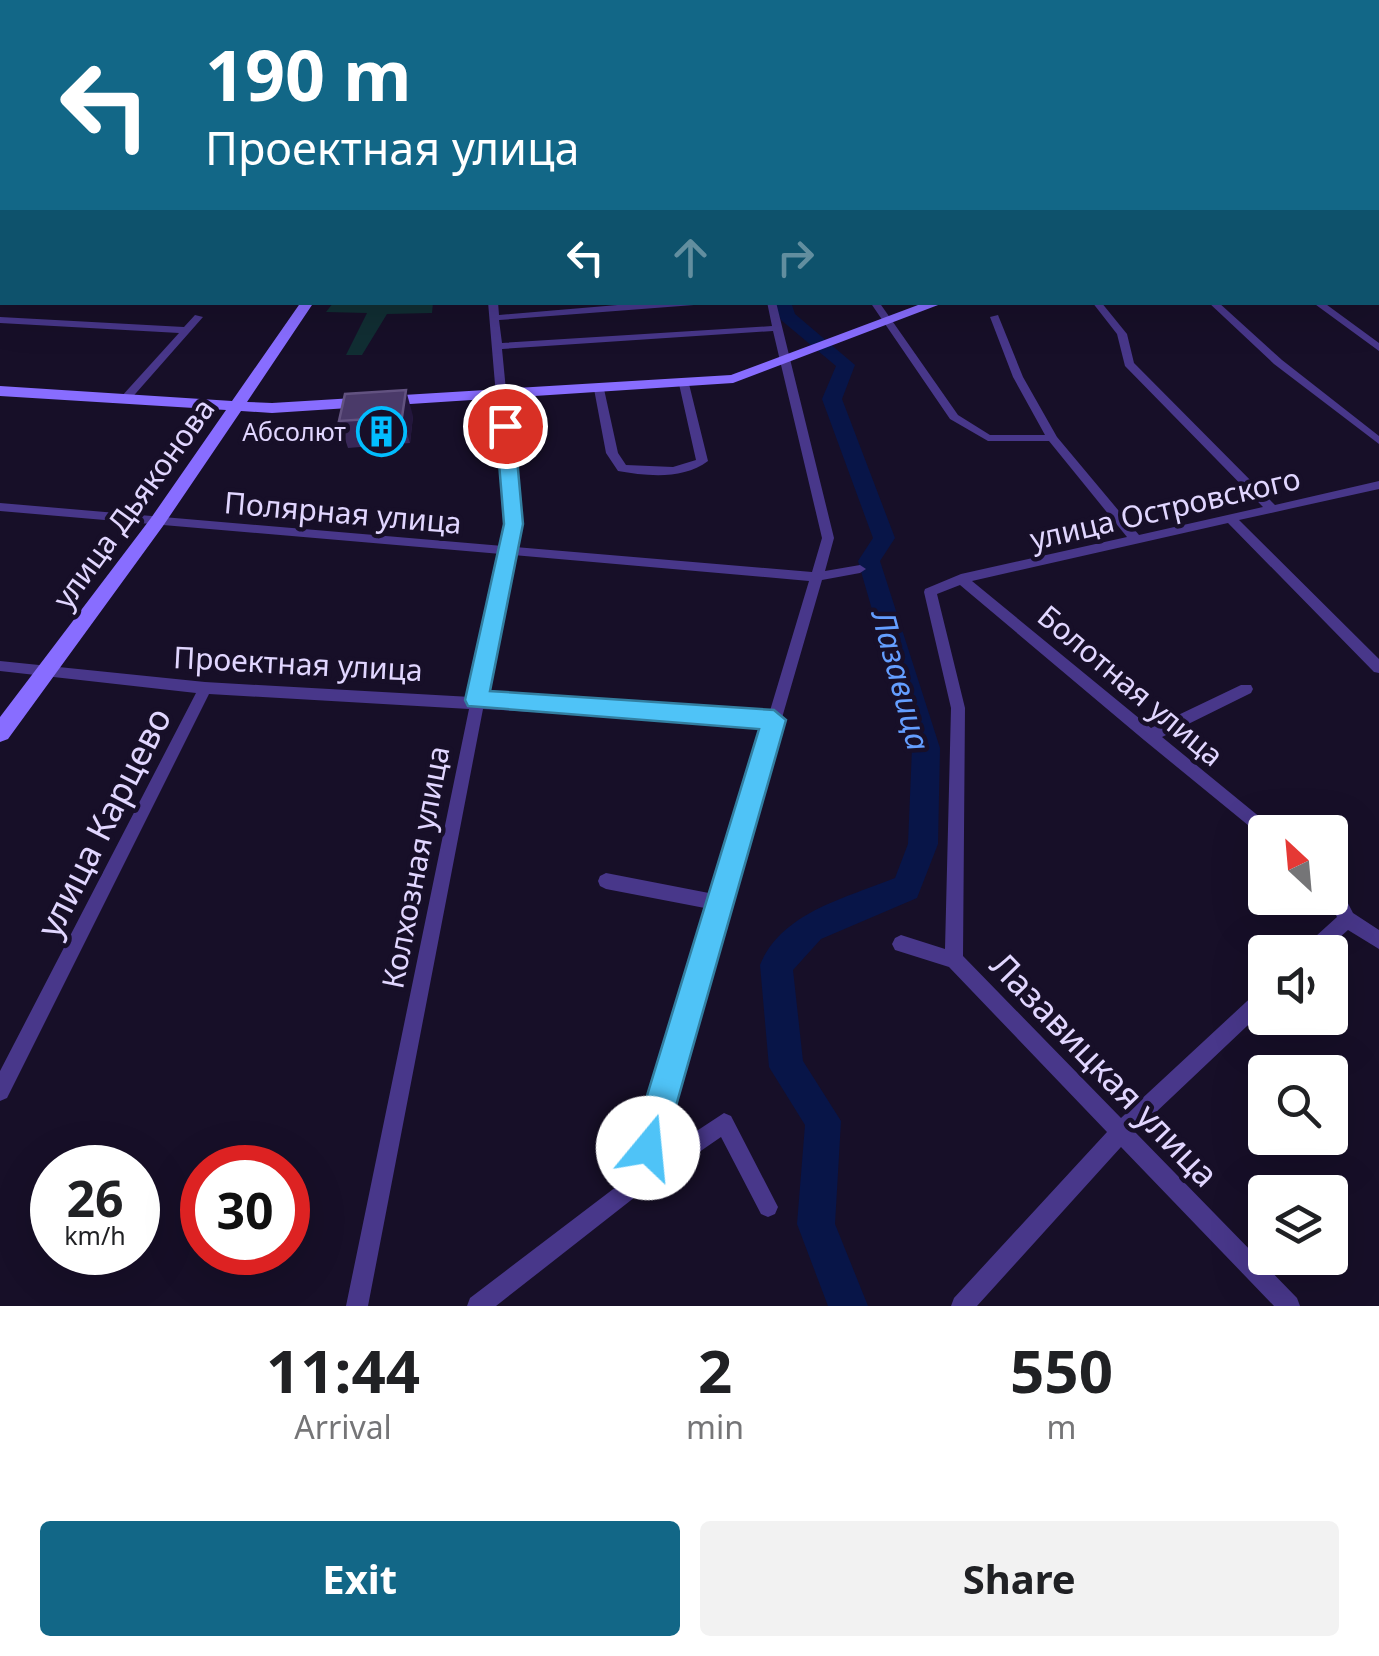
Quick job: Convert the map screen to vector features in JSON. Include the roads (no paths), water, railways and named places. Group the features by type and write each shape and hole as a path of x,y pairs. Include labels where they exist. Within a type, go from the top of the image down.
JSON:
{"main road":[{"name":"улица Дьяконова","path":"0,734 157,522 306,305"},
{"path":"0,391 238,407 732,380 932,305"}],"street":[{"name":"Колхозная улица","path":"357,1306 514,524 494,305"},
{"path":"494,318 656,305"},
{"path":"637,1183 828,538 793,358 772,305"},
{"path":"876,305 954,416 988,438 1052,438"},
{"path":"1098,305 1122,334 1129,364 1272,508"},
{"path":"1216,305 1379,441"},
{"path":"1320,305 1379,348"},
{"path":"125,399 198,317"},
{"path":"995,317 1018,377 1052,438 1137,541"},
{"path":"0,320 184,330"},
{"path":"497,346 778,328"},
{"path":"598,389 612,453 622,468 664,472 692,468 702,461 684,384"},
{"name":"улица Островского","path":"961,579 1379,484"},
{"name":"Полярная улица","path":"0,507 816,577 860,568"},
{"path":"1230,518 1379,668"},
{"path":"954,960 958,708 929,605 930,592 961,579"},
{"name":"Болотная улица","path":"961,579 1248,817"},
{"name":"Проектная улица","path":"0,666 205,688 476,700 774,720"},
{"name":"улица Карцево","path":"0,1091 205,688"},
{"path":"1150,736 1246,689"},
{"path":"606,881 721,903"},
{"path":"1345,915 1379,940"},
{"path":"1330,935 1347,919"},
{"name":"Лазавицкая улица","path":"901,944 954,960 980,992 1122,1131 1289,1306"},
{"path":"962,1306 1122,1131 1248,1012"},
{"path":"478,1306 637,1183 724,1123 768,1207"}],"waterway":[{"name":"Лазавица","path":"783,305 787,316 846,365 832,399 884,538 869,561 926,748 923,844 906,888 810,928 776,965 786,1067 823,1121 816,1224 848,1306"}],"place":[{"name":"Абсолют","path":"381,431"}]}
